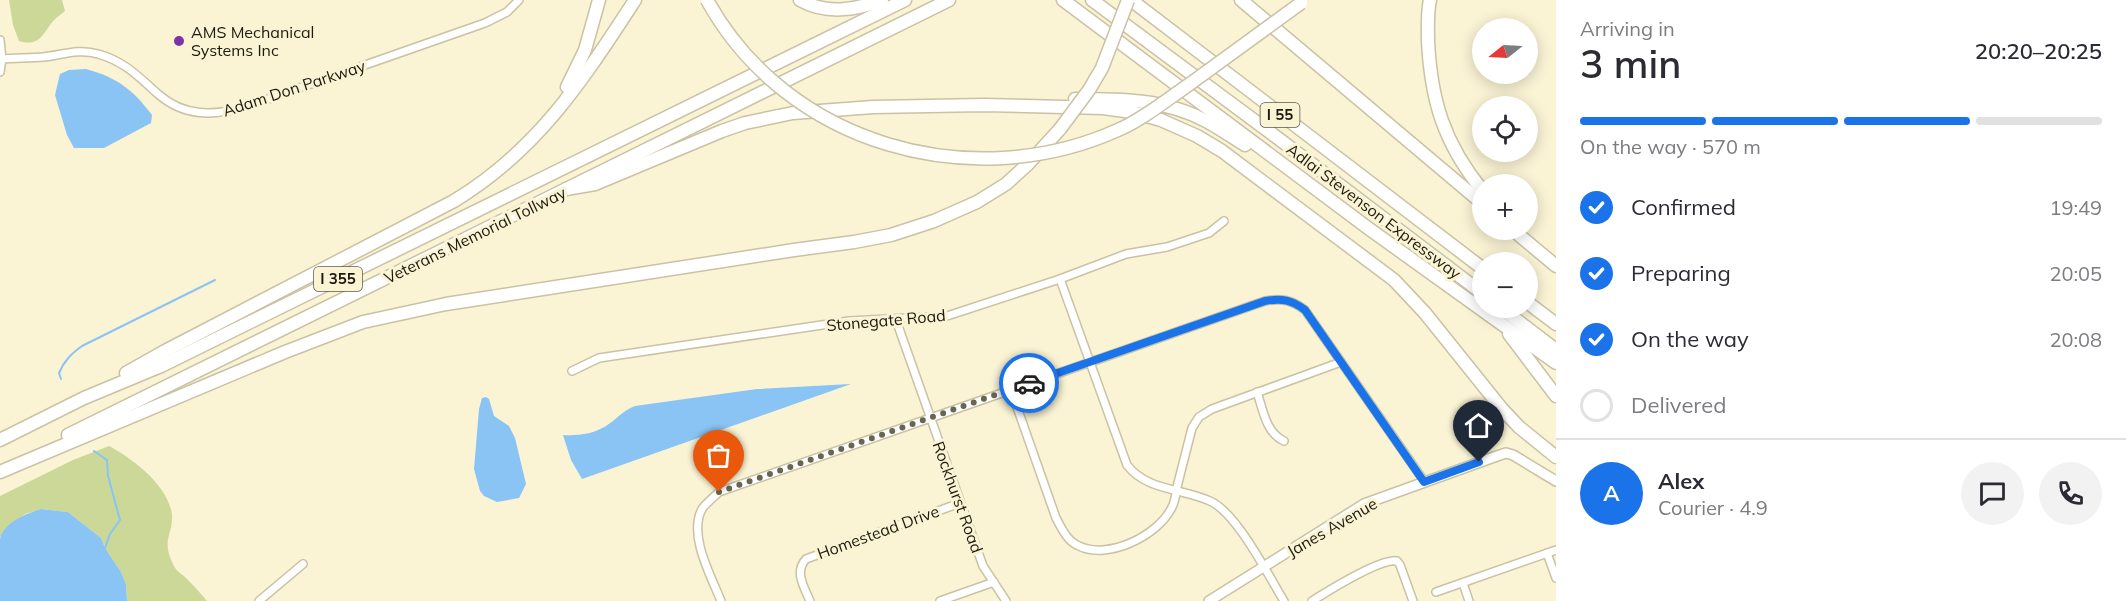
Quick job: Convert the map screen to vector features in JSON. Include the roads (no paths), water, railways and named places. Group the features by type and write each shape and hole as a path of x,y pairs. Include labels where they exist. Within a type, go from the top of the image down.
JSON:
{"highway":[{"path":"538,134 576,71 590,34 599,0"},
{"path":"84,398 165,351 483,184 538,134 566,101 635,0"},
{"path":"707,0 734,39 760,68 795,98 829,120 861,136 899,148 938,156 990,158 1053,151 1085,143 1121,129 1154,109 1303,2"},
{"path":"800,0 823,9 844,10 882,0"},
{"name":"Veterans Memorial Tollway","path":"0,440 84,398 161,366 905,0"},
{"name":"Veterans Memorial Tollway","path":"0,470 950,0"},
{"path":"1063,0 1302,179 1556,363"},
{"name":"Adlai Stevenson Expressway","path":"1092,0 1472,285"},
{"path":"0,470 363,322 446,304 854,242 902,232 953,213 977,202 1006,184 1060,129 1102,68 1129,0"},
{"name":"Adlai Stevenson Expressway","path":"1129,0 1472,260"},
{"path":"1241,0 1472,195"},
{"path":"1430,0 1428,29 1430,73 1437,110 1457,153 1472,175"},
{"path":"984,105 1064,99 1115,99 1153,103 1184,111 1205,120 1302,179"},
{"path":"566,189 595,184 722,131 765,118 794,113 873,107 984,105 1103,108 1132,112 1161,120 1197,136 1394,280 1425,313 1502,409 1519,427 1556,457"},
{"path":"1527,240 1556,266"},
{"path":"1538,307 1556,319"},
{"path":"1538,309 1556,324"},
{"path":"1514,318 1556,350"},
{"path":"1501,323 1556,396"}],"street":[{"name":"Adam Don Parkway","path":"2,59 45,57 76,51 96,53 128,67 160,96 177,107 199,113 223,113 485,23 507,12 519,0"},
{"path":"0,40 2,59 0,72"},
{"name":"Stonegate Road","path":"572,371 587,362 610,356 849,321 947,316 1060,279 1126,254 1167,247 1209,232 1224,221"},
{"path":"1060,279 1126,465 1144,481 1212,502 1236,524 1284,601"},
{"path":"721,601 698,542 698,522 703,508 719,492 1088,361 1275,299 1294,302 1305,310 1424,482"},
{"name":"Rockhurst Road","path":"896,320 983,566 1006,601"},
{"path":"1011,390 1056,518 1064,534 1077,545 1099,550 1113,548 1145,537 1162,523 1172,508 1192,428 1199,417 1212,409 1341,362"},
{"path":"1257,392 1270,429 1276,437 1284,441"},
{"name":"Janes Avenue","path":"1209,601 1364,504 1497,456 1506,453 1513,454 1556,481"},
{"name":"Homestead Drive","path":"810,601 799,572 806,559 960,502"},
{"path":"1436,592 1556,550"},
{"path":"1547,553 1556,578"},
{"path":"1312,601 1373,567 1393,560 1401,565 1413,601"},
{"path":"259,601 303,564"},
{"path":"940,601 994,582"},
{"path":"1463,583 1469,601"}],"water":[{"path":"86,69 107,76 131,91 152,115 151,123 104,148 74,148 67,135 55,95 60,74 69,70"},
{"path":"851,384 582,479 571,460 563,435 580,435 596,431 635,406 757,389"},
{"path":"482,398 489,399 494,416 509,426 515,438 526,484 519,498 497,502 484,496 480,491 474,469 479,409"},
{"path":"41,509 68,512 101,538 126,584 127,601 0,601 0,539 2,533 16,520"}],"waterway":[{"path":"61,379 59,373 63,365 82,346 215,280"},
{"path":"94,451 107,460 108,476 120,520 110,534 105,548"}],"place":[{"name":"AMS Mechanical Systems Inc","path":"179,41"}]}
